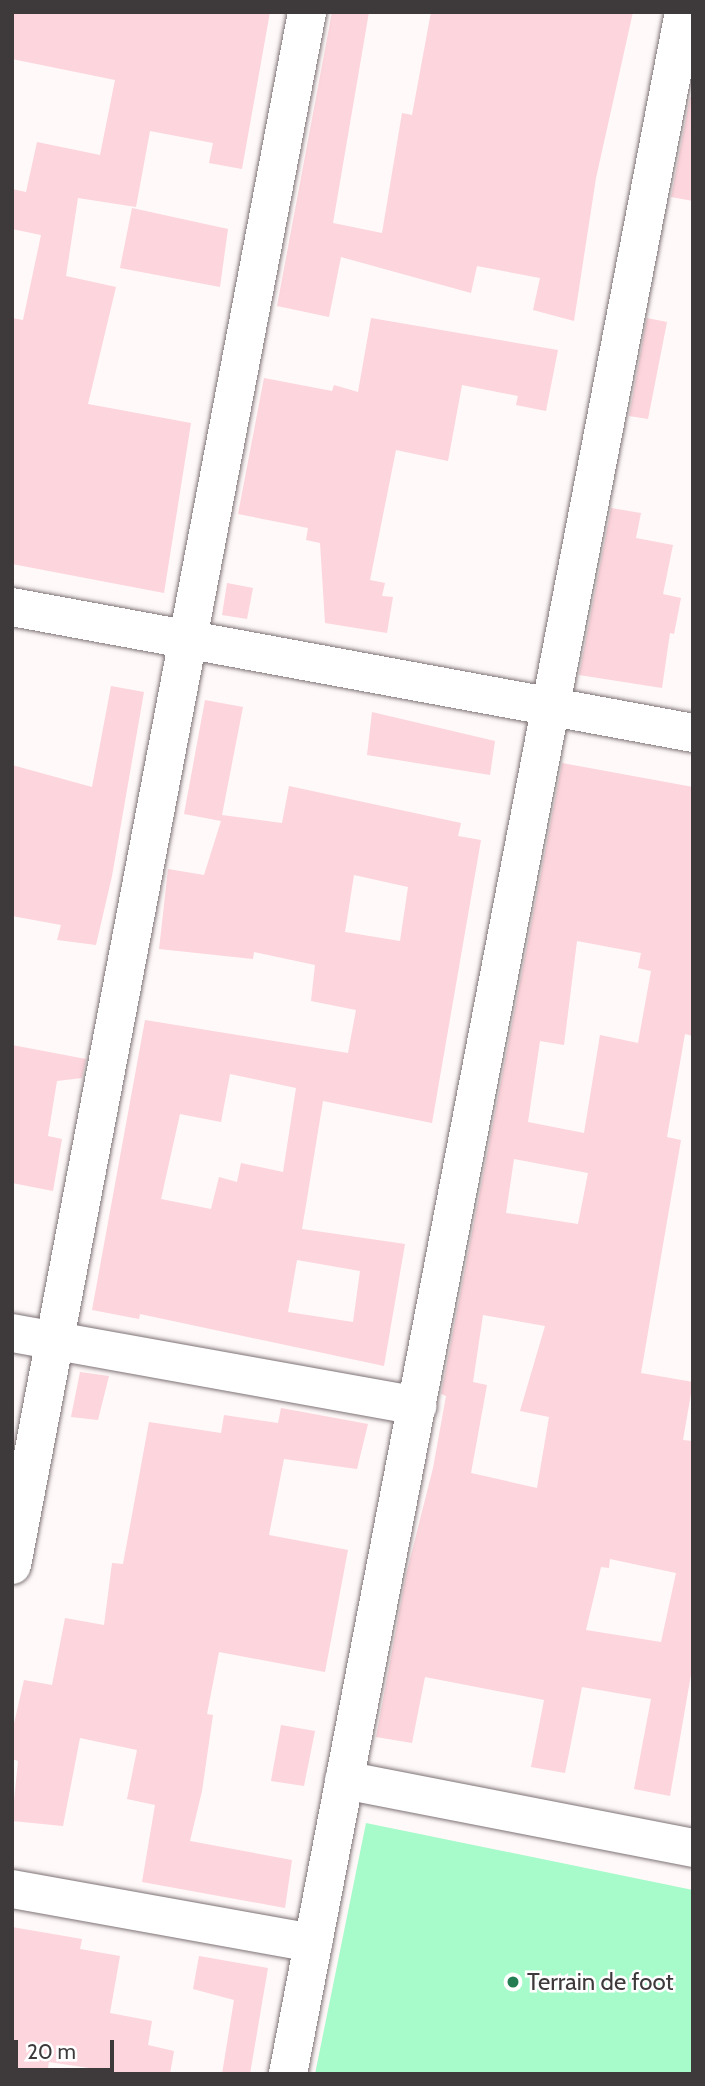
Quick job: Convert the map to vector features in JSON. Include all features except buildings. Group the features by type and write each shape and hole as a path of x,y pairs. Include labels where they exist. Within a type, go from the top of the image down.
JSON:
{"street":[{"path":"12,1566 190,640 307,12"},
{"path":"288,2074 684,12"},
{"path":"12,607 693,733"},
{"path":"12,1333 416,1406"},
{"path":"344,1780 693,1848"},
{"path":"12,1889 313,1943"}],"green space":[{"name":"Terrain de foot","path":"366,1823 693,1890 693,2074 315,2074"}],"place":[{"name":"Terrain de foot","path":"513,1982"}]}
